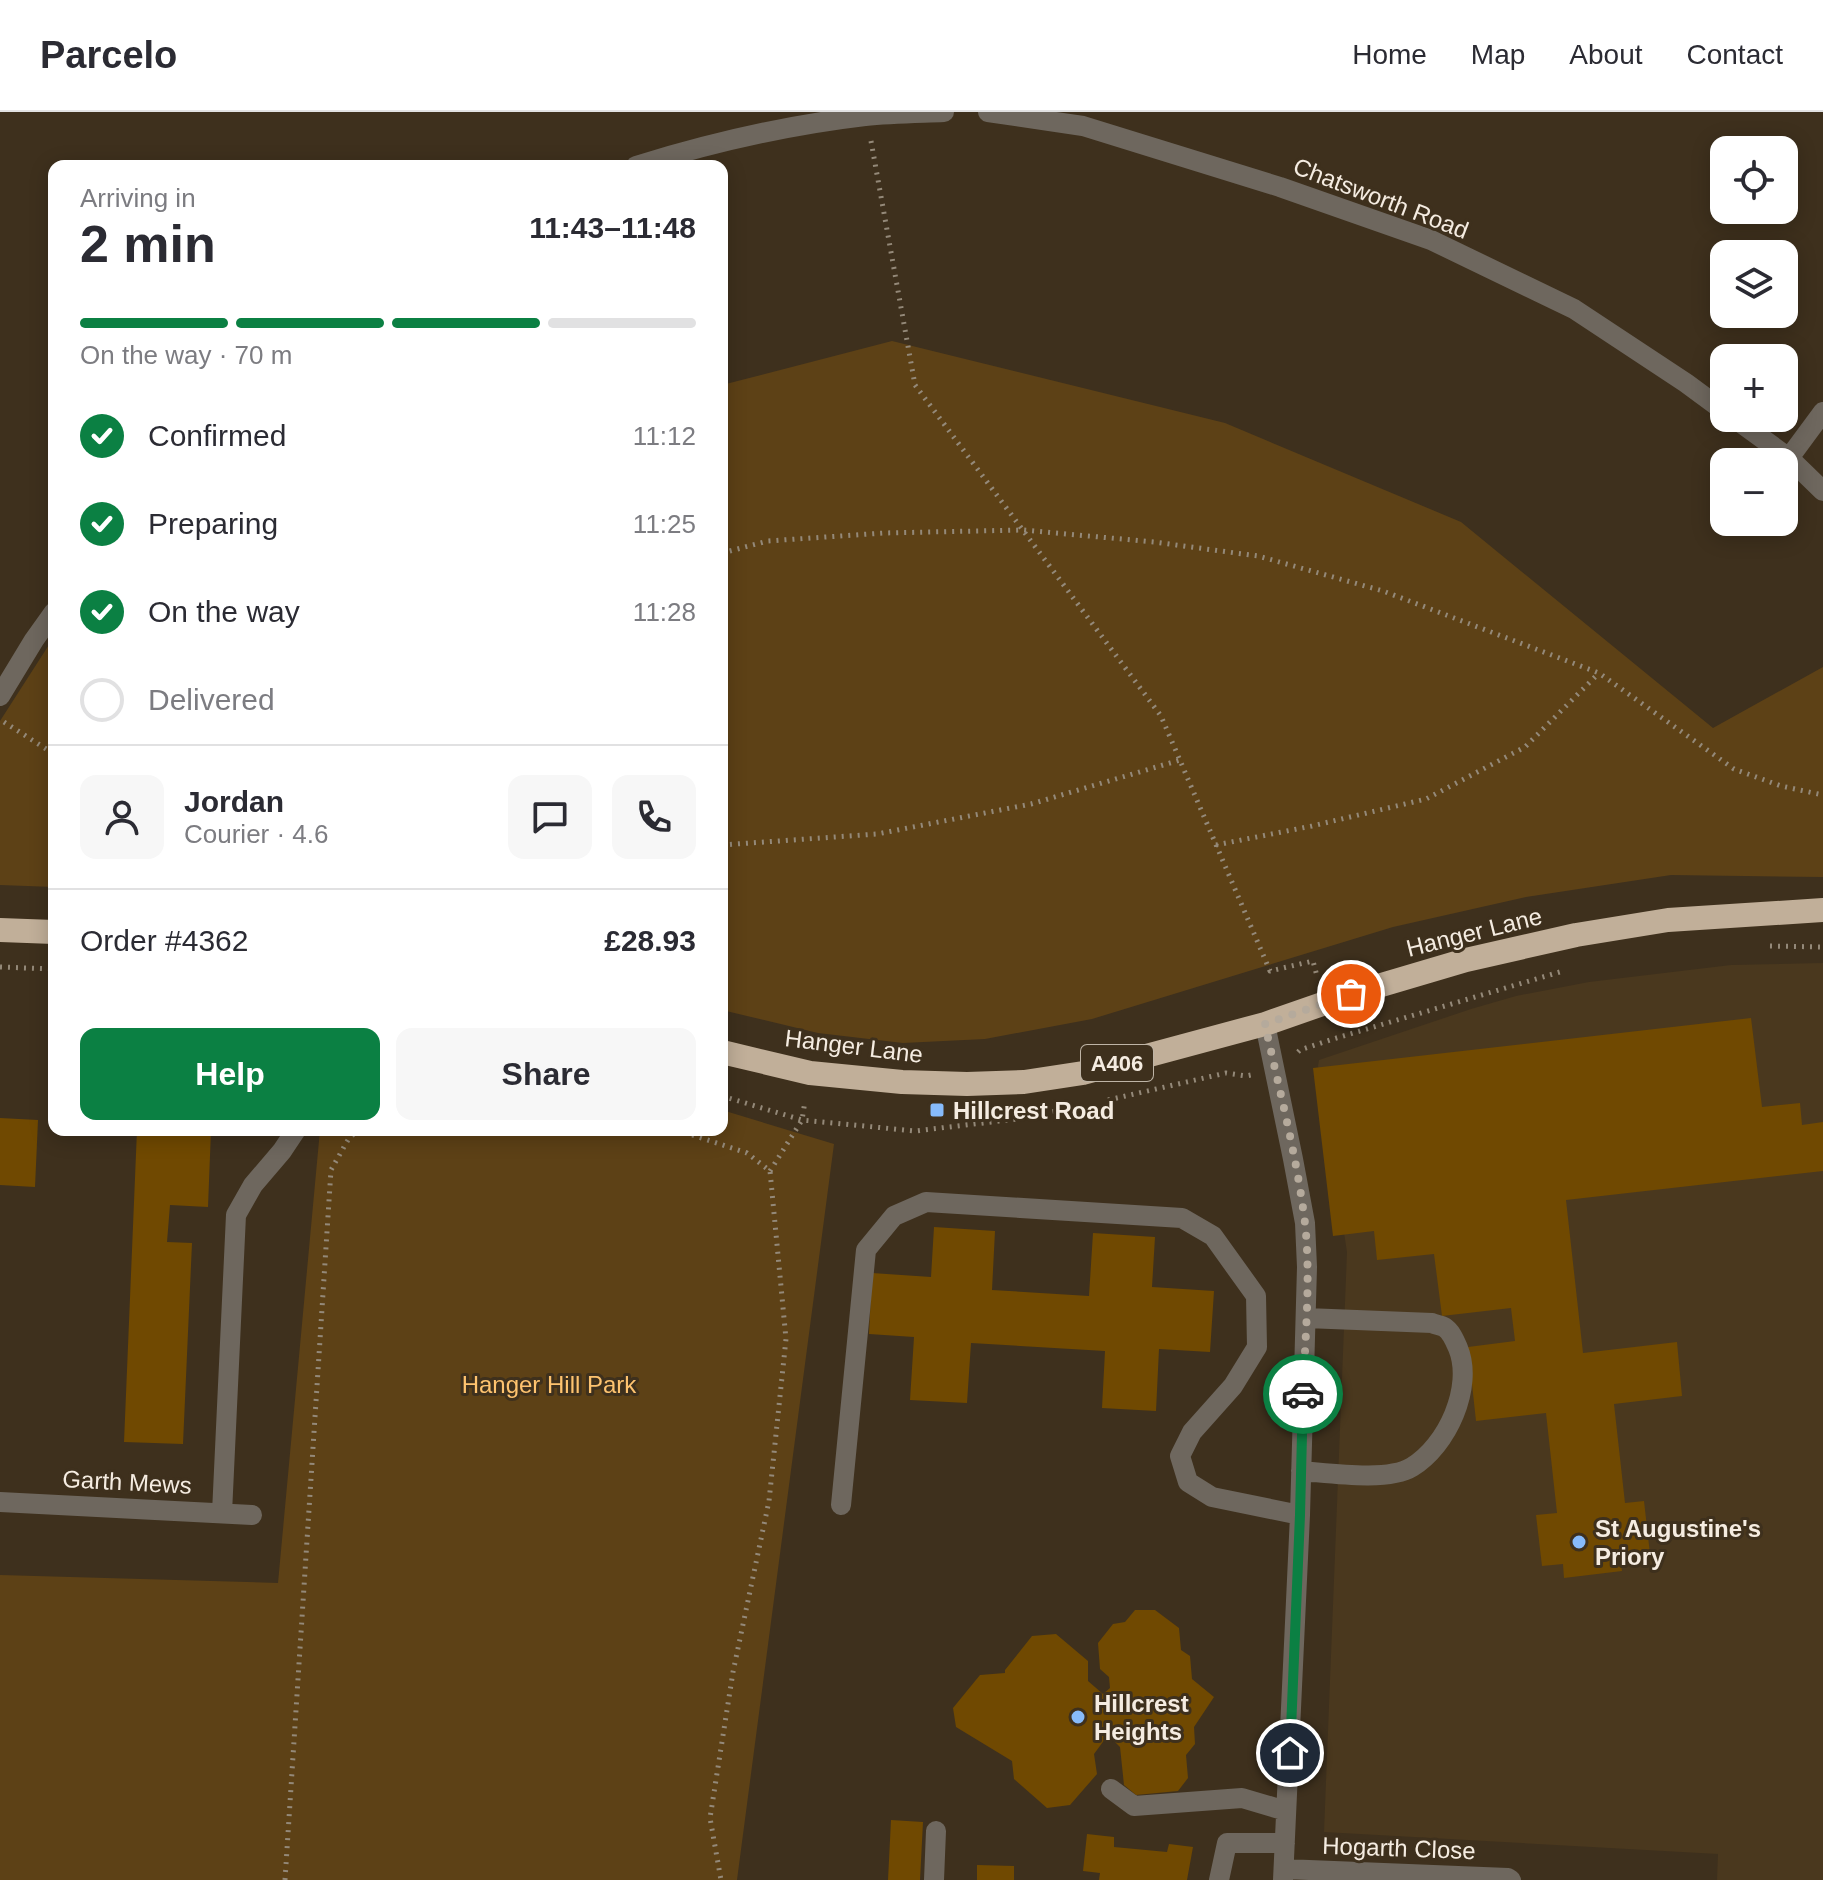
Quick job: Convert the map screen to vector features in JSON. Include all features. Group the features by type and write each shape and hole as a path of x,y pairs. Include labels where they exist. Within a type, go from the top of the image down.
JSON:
{"highway":[{"name":"Hanger Lane","path":"728,1053 810,1073 902,1082 1024,1082 1083,1073 1265,1024 1351,994 1466,960 1576,935 1668,920 1823,910"},
{"path":"0,930 48,932"}],"street":[{"path":"655,160 684,151 866,114 944,112"},
{"name":"Chatsworth Road","path":"988,112 1083,126 1280,187 1431,240 1574,309 1710,401"},
{"path":"1796,448 1823,412"},
{"path":"1753,432 1775,448"},
{"path":"1798,467 1823,491"},
{"path":"0,696 48,620"},
{"path":"1265,1024 1305,1223 1307,1267 1284,1874"},
{"path":"222,1513 236,1215 253,1185 292,1136"},
{"path":"841,1505 866,1250 894,1216 926,1202 1182,1218 1213,1236 1256,1296 1257,1347 1233,1386 1192,1432 1180,1456 1188,1482 1212,1497 1300,1515"},
{"path":"1301,1471 1383,1475 1411,1468 1440,1439 1453,1418 1464,1371 1454,1339 1446,1328 1432,1323 1306,1318"},
{"name":"Garth Mews","path":"0,1502 252,1515"},
{"path":"1111,1789 1134,1806 1242,1798 1286,1811"},
{"path":"934,1880 936,1831"},
{"path":"1219,1880 1227,1843 1285,1843"},
{"name":"Hogarth Close","path":"1284,1874 1511,1880"}],"path":[{"path":"866,114 915,385 1161,716 1270,971 1313,961"},
{"path":"728,551 768,541 884,533 1023,530 1154,542 1258,556 1383,591 1599,673 1734,769 1781,786 1823,795"},
{"path":"1216,845 1426,799 1525,747 1599,673"},
{"path":"0,719 48,750"},
{"path":"728,845 877,834 1031,804 1180,760"},
{"path":"1764,946 1823,947"},
{"path":"0,967 48,969"},
{"path":"1300,1050 1568,970"},
{"path":"721,1880 710,1818 733,1672 769,1501 786,1339 770,1171 802,1120 810,1073"},
{"path":"285,1880 331,1170 352,1136"},
{"path":"695,1136 747,1153 770,1171"}],"shaded area":[{"name":"St Augustine's Priory","path":"1823,963 1823,1880 1717,1880 1718,1854 1324,1832 1347,1252 1319,1060 1516,996 1589,982 1731,965"}],"green space":[{"path":"892,341 1225,423 1461,522 1713,728 1823,667 1823,877 1671,875 1526,897 1393,927 1092,1019 985,1039 903,1043 818,1033 728,1011 728,383"},
{"path":"48,646 48,887 0,885 0,721"},
{"name":"Hanger Hill Park","path":"728,1112 834,1144 737,1880 0,1880 0,1575 278,1583 319,1136 728,1136"}],"building":[{"path":"1751,1018 1762,1107 1800,1103 1802,1125 1823,1122 1823,1171 1566,1200 1583,1353 1677,1342 1682,1396 1614,1404 1625,1503 1644,1501 1650,1554 1620,1557 1622,1571 1564,1578 1563,1564 1542,1566 1536,1515 1557,1513 1546,1413 1476,1421 1468,1347 1515,1341 1511,1308 1442,1316 1434,1254 1377,1260 1374,1231 1333,1236 1313,1068"},
{"path":"0,1118 38,1120 35,1187 0,1185"},
{"path":"137,1136 211,1136 208,1207 170,1205 167,1242 192,1243 183,1444 124,1442"},
{"path":"934,1227 995,1231 992,1290 1089,1296 1093,1233 1155,1237 1152,1287 1214,1291 1210,1352 1159,1349 1156,1411 1102,1408 1105,1351 971,1343 967,1403 910,1400 914,1337 869,1334 872,1273 931,1277"},
{"name":"Hillcrest Heights","path":"1135,1610 1155,1610 1179,1628 1181,1650 1190,1656 1192,1679 1214,1697 1194,1727 1195,1744 1186,1755 1188,1778 1178,1791 1136,1795 1124,1785 1120,1747 1108,1735 1094,1754 1097,1774 1070,1805 1047,1808 1014,1779 1012,1761 956,1727 953,1708 980,1675 1005,1673 1032,1636 1056,1634 1088,1661 1088,1681 1103,1694 1110,1688 1109,1677 1100,1669 1098,1643 1113,1624 1125,1622"},
{"path":"891,1820 923,1822 920,1880 888,1880"},
{"path":"1087,1834 1114,1837 1114,1847 1167,1852 1169,1844 1193,1847 1187,1880 1099,1880 1100,1873 1083,1871"},
{"path":"977,1865 1014,1866 1014,1880 977,1880"}],"way so far":[{"path":"1303,1394 1307,1267 1305,1223 1265,1024 1351,994"}],"place":[{"name":"Hillcrest Road","path":"937,1110"},
{"name":"St Augustine's Priory","path":"1579,1542"},
{"name":"Hillcrest Heights","path":"1078,1717"}],"route":[{"path":"1290,1753 1303,1394"}]}
